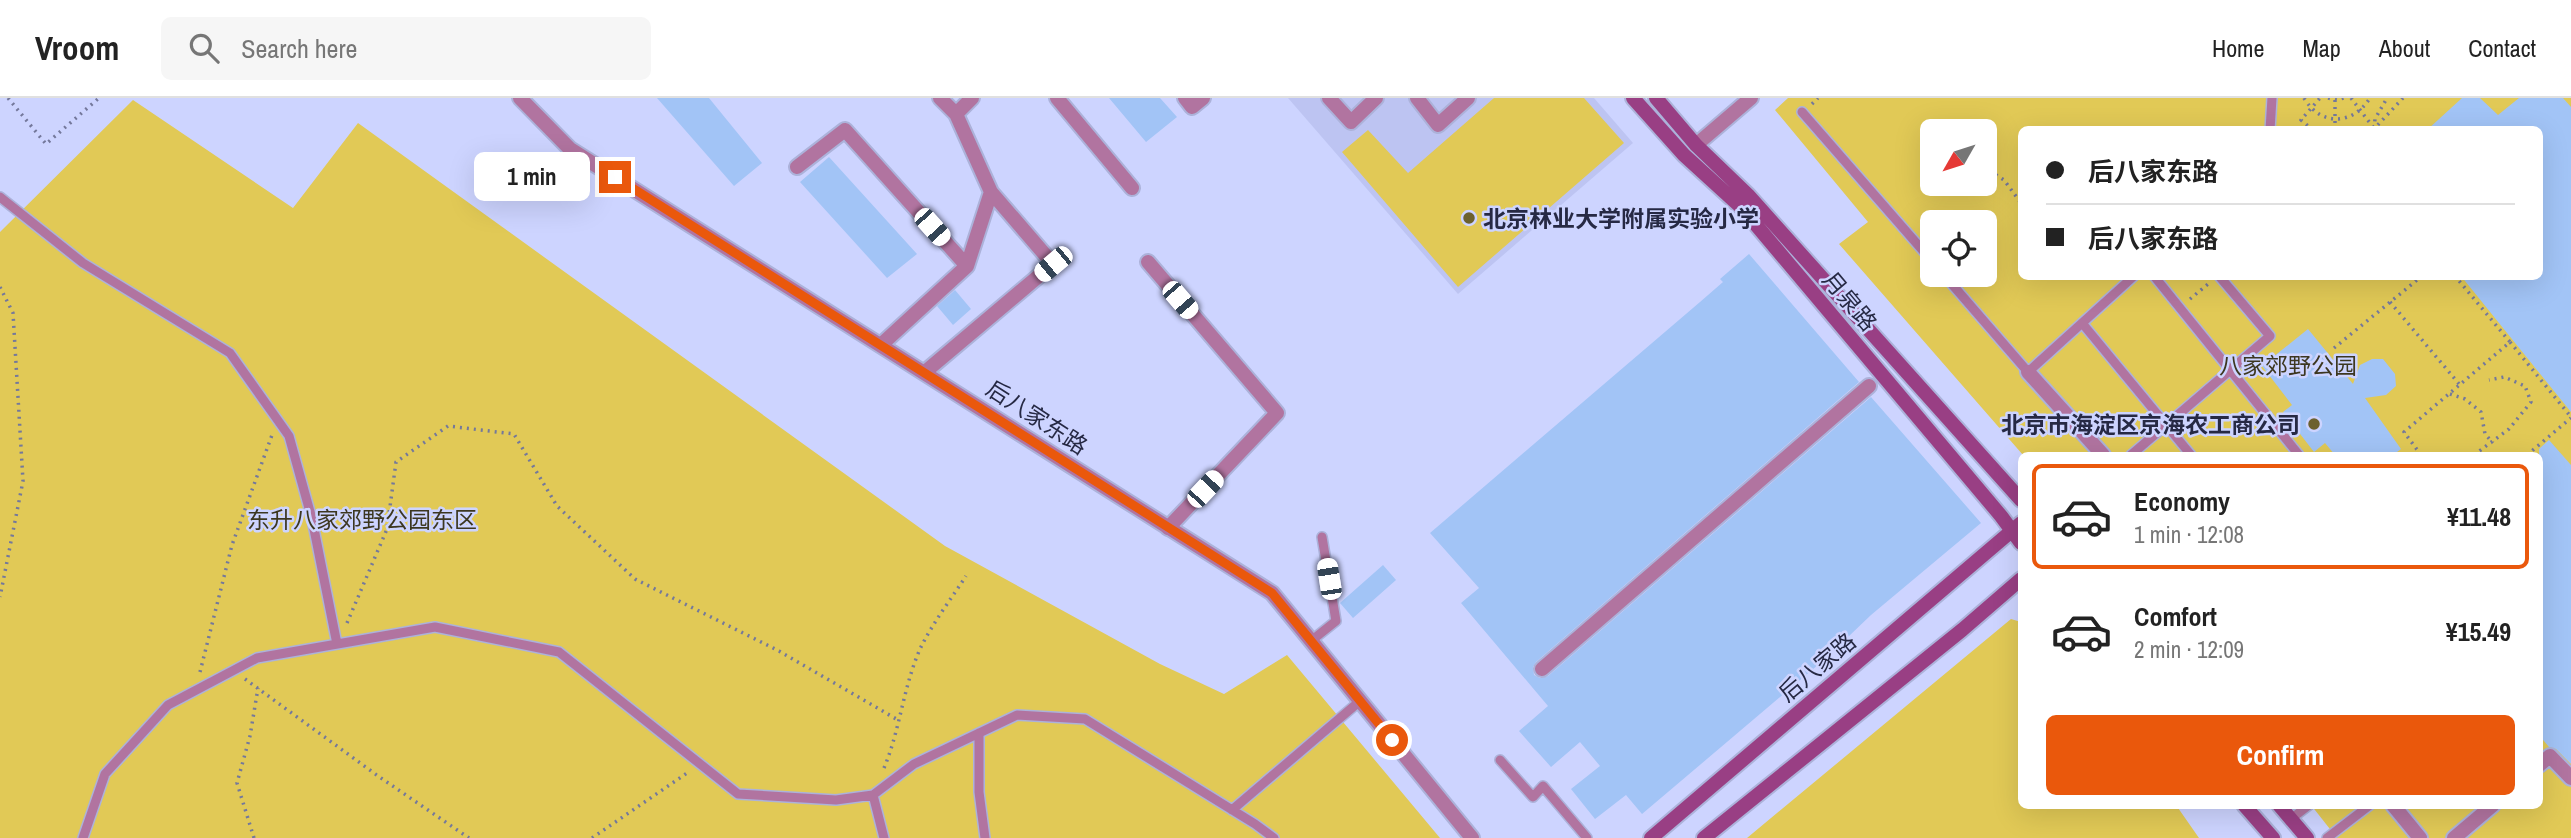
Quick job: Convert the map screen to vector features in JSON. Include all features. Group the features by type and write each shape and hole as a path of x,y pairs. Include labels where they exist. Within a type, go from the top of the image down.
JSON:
{"main road":[{"name":"月泉路","path":"1633,98 1684,155 1741,207 2018,532"},
{"name":"月泉路","path":"1656,98 1696,145 1748,195 2018,497"},
{"name":"后八家路","path":"1651,838 2018,532"},
{"path":"1704,838 1962,631 2018,582"},
{"path":"2248,809 2273,838"},
{"path":"2282,809 2308,838"}],"street":[{"name":"后八家东路","path":"520,98 570,149 1272,593 1472,838"},
{"path":"925,372 1053,264 991,192 956,114 940,98"},
{"path":"956,114 972,98"},
{"path":"1057,98 1132,188"},
{"path":"1185,98 1192,107 1203,98"},
{"path":"1329,98 1351,122 1376,98"},
{"path":"1417,98 1438,125 1468,98"},
{"path":"1696,145 1751,98"},
{"path":"797,167 845,130 967,266"},
{"path":"882,344 967,266 991,192"},
{"path":"1148,262 1277,413 1168,528"},
{"path":"2028,372 2100,452"},
{"path":"1542,668 1869,386"},
{"path":"2543,762 2550,756 2571,778"},
{"path":"2396,809 2420,838"},
{"path":"2454,838 2488,809"}],"lane":[{"path":"2270,126 2272,98"},
{"path":"1802,112 1920,247"},
{"path":"0,197 83,263 230,352 289,436 312,519 337,644"},
{"path":"1954,287 2028,372 2130,280"},
{"path":"2157,280 2297,452"},
{"path":"2134,452 2270,336 2221,280"},
{"path":"2082,323 2189,452"},
{"path":"1311,641 1336,621 1322,537"},
{"path":"83,838 105,774 168,705 257,658 435,626 559,652 738,794 836,800 873,795 914,764 1017,715 1085,719 1274,838"},
{"path":"1232,810 1360,701"},
{"path":"979,733 979,792 985,838"},
{"path":"1500,760 1532,797 1543,786 1587,838"},
{"path":"873,795 884,838"},
{"path":"2291,819 2304,809"},
{"path":"2327,838 2365,809"}],"path":[{"path":"8,98 46,144 99,98"},
{"path":"2304,98 2319,114 2335,119 2354,115 2370,98"},
{"path":"2309,126 2301,120 2320,98"},
{"path":"2328,98 2344,98"},
{"path":"2351,98 2371,126"},
{"path":"2374,126 2387,98"},
{"path":"2376,126 2403,98"},
{"path":"2335,100 2335,126"},
{"path":"1997,175 2004,180 2018,199"},
{"path":"2180,307 2213,280"},
{"path":"2334,348 2417,280"},
{"path":"2458,280 2571,417 2530,452"},
{"path":"0,287 13,313 23,481 0,597"},
{"path":"2390,302 2460,385"},
{"path":"2419,452 2404,432 2510,342"},
{"path":"2479,452 2509,429 2531,402 2525,386 2504,377 2489,380"},
{"path":"2450,394 2465,400 2481,412 2484,434 2493,443"},
{"path":"196,691 232,545 278,420"},
{"path":"337,644 387,529 396,462 448,426 514,434 557,506 635,579 779,651 898,720"},
{"path":"873,795 893,748 903,699 921,648 966,576"},
{"path":"234,670 378,776 469,838"},
{"path":"254,838 237,783 250,736 258,688"},
{"path":"596,837 700,763"}],"shaded area":[{"name":"北京林业大学附属实验小学","path":"1288,98 1594,98 1633,143 1458,294"}],"green space":[{"name":"北京林业大学附属实验小学","path":"1494,98 1584,98 1624,143 1458,287 1342,152 1368,130 1408,173"},
{"name":"八家郊野公园","path":"1788,98 2571,98 2571,838 2337,838 2314,809 2543,809 2543,452 2020,452 1839,244 1868,222 1775,110"},
{"name":"东升八家郊野公园东区","path":"133,100 293,208 358,123 945,546 1160,664 1224,694 1287,655 1440,838 0,838 0,232"},
{"path":"2011,619 2018,621 2018,809 2179,809 2199,838 1747,838"}],"building":[{"path":"657,98 709,98 762,163 734,186"},
{"path":"1109,98 1160,98 1177,117 1146,142"},
{"path":"2462,98 2480,98 2498,115 2519,98 2563,98 2571,107 2571,412 2464,280 2543,280 2543,126 2431,126"},
{"path":"829,157 917,254 887,278 800,182"},
{"path":"1749,254 1859,382 1536,662 1533,667 1534,675 1540,678 1548,676 1871,397 1981,523 1642,814 1626,795 1595,819 1571,789 1600,766 1580,742 1551,767 1519,731 1548,706 1461,603 1479,588 1430,533 1723,282 1720,279"},
{"path":"955,290 971,309 953,325 937,306"},
{"path":"2308,329 2353,384 2360,365 2372,359 2383,359 2395,374 2396,386 2386,395 2365,398 2401,449 2397,452 2332,452 2325,443 2314,452 2283,412 2292,405 2262,366"},
{"path":"2549,440 2571,465 2571,764 2543,740 2543,452 2539,452"},
{"path":"1383,565 1396,580 1353,618 1340,603"}],"place":[{"name":"北京林业大学附属实验小学","path":"1469,218"},
{"name":"北京市海淀区京海农工商公司","path":"2314,424"}],"route":[{"path":"615,177 1272,593 1392,740"}]}
